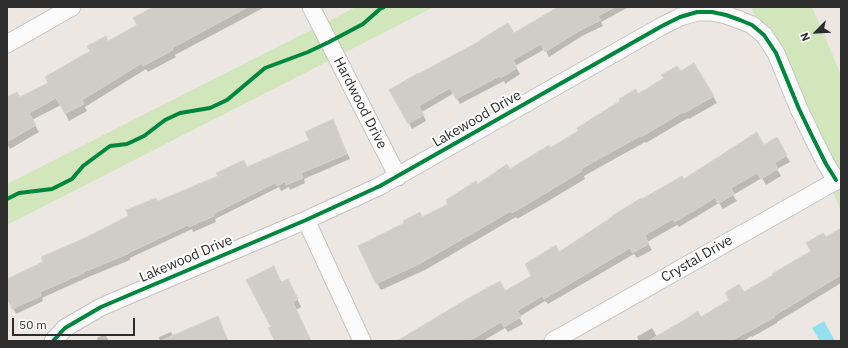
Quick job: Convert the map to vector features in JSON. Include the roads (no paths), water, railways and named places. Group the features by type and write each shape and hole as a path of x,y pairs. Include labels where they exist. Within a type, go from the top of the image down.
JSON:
{"street":[{"path":"7,44 72,7"},
{"name":"Hardwood Drive","path":"311,7 398,177"},
{"name":"Lakewood Drive","path":"53,341 65,328 101,307 306,220 398,177 662,26 680,17 697,12 712,12 726,15 752,25 764,35 776,53 799,110 826,164 838,179"},
{"name":"Crystal Drive","path":"553,341 838,179"},
{"path":"306,220 362,341"}],"water":[{"path":"824,321 835,341 820,341 812,328"}]}
